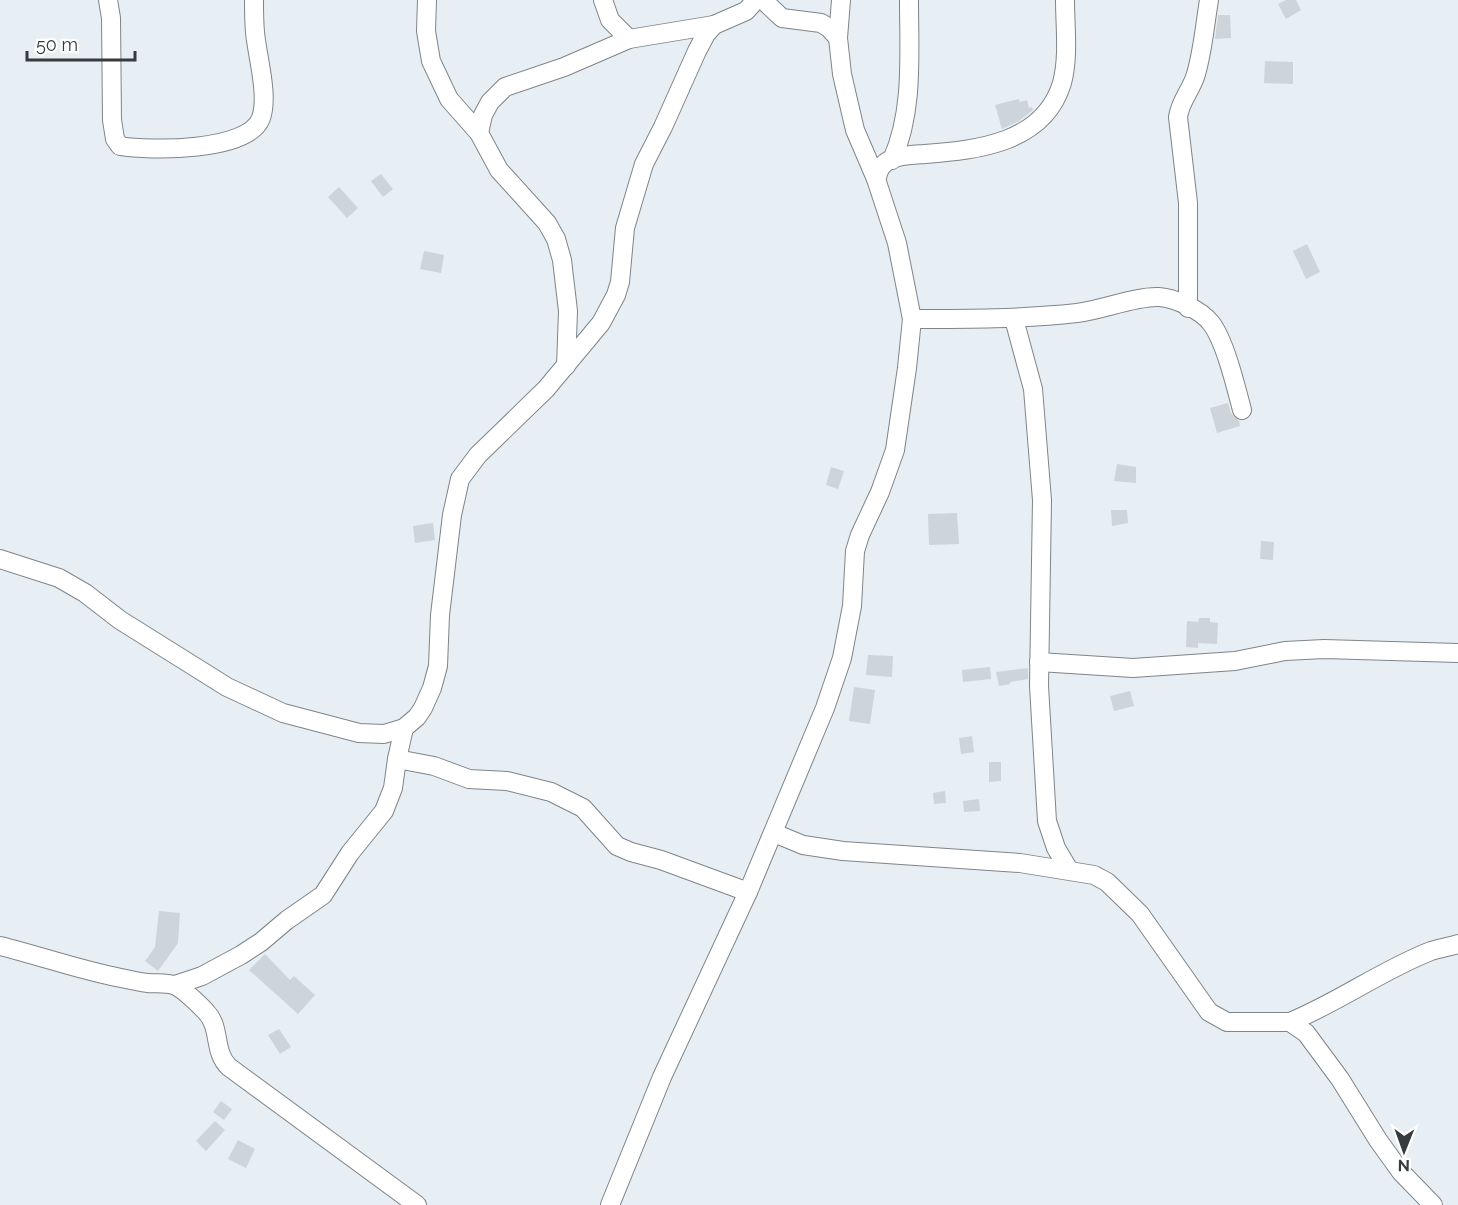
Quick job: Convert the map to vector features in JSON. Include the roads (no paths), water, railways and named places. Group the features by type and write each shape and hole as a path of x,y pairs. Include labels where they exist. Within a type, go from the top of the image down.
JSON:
{"street":[{"path":"108,0 111,18 114,140 120,146 133,148 189,147 220,143 252,132 261,119 263,100 254,0"},
{"path":"427,0 426,31 431,60 449,99 478,133 499,170 547,223 556,239 562,260 568,311 566,366"},
{"path":"603,0 610,20 629,39"},
{"path":"478,133 486,108 505,87 564,67 629,39 714,25 746,11 756,0"},
{"path":"763,0 782,18 821,23 838,38"},
{"path":"610,1205 662,1077 748,892 825,708 842,658 852,606 855,551 895,450 912,319 897,243 853,120 842,74 838,38 841,0"},
{"path":"892,160 905,118 908,84 909,0"},
{"path":"876,179 882,166 892,160 909,155 953,152 990,146 1018,135 1042,116 1059,92 1064,74 1065,0"},
{"path":"1188,308 1188,203 1178,117 1179,107 1192,86 1197,72 1209,0"},
{"path":"0,559 59,578 85,593 120,620 227,687 283,713 359,733 384,734 405,728 423,708 438,666 440,615 452,515 460,479 478,455 546,389 601,323 616,295 621,273 625,228 644,164 697,51 714,25"},
{"path":"912,319 1014,319 1097,310 1152,297 1169,299 1201,314 1211,323 1234,376 1242,410"},
{"path":"1014,319 1033,389 1038,432 1042,500 1039,686 1047,821 1056,848 1070,870"},
{"path":"1039,662 1133,668 1235,661 1285,651 1324,649 1458,653"},
{"path":"0,946 90,972 144,983 175,985 202,976 261,942 287,920 323,895 350,853 384,812 393,788 405,728"},
{"path":"397,759 434,766 469,779 507,781 551,792 583,808 617,846 748,892"},
{"path":"774,833 803,845 1020,863 1094,875 1107,882 1123,896 1157,936 1202,1003 1217,1018 1237,1024 1290,1022 1432,951 1458,944"},
{"path":"175,985 209,1014 215,1025 219,1053 228,1067 417,1205"},
{"path":"1290,1022 1306,1033 1340,1078 1378,1140 1401,1172 1433,1205"}]}
